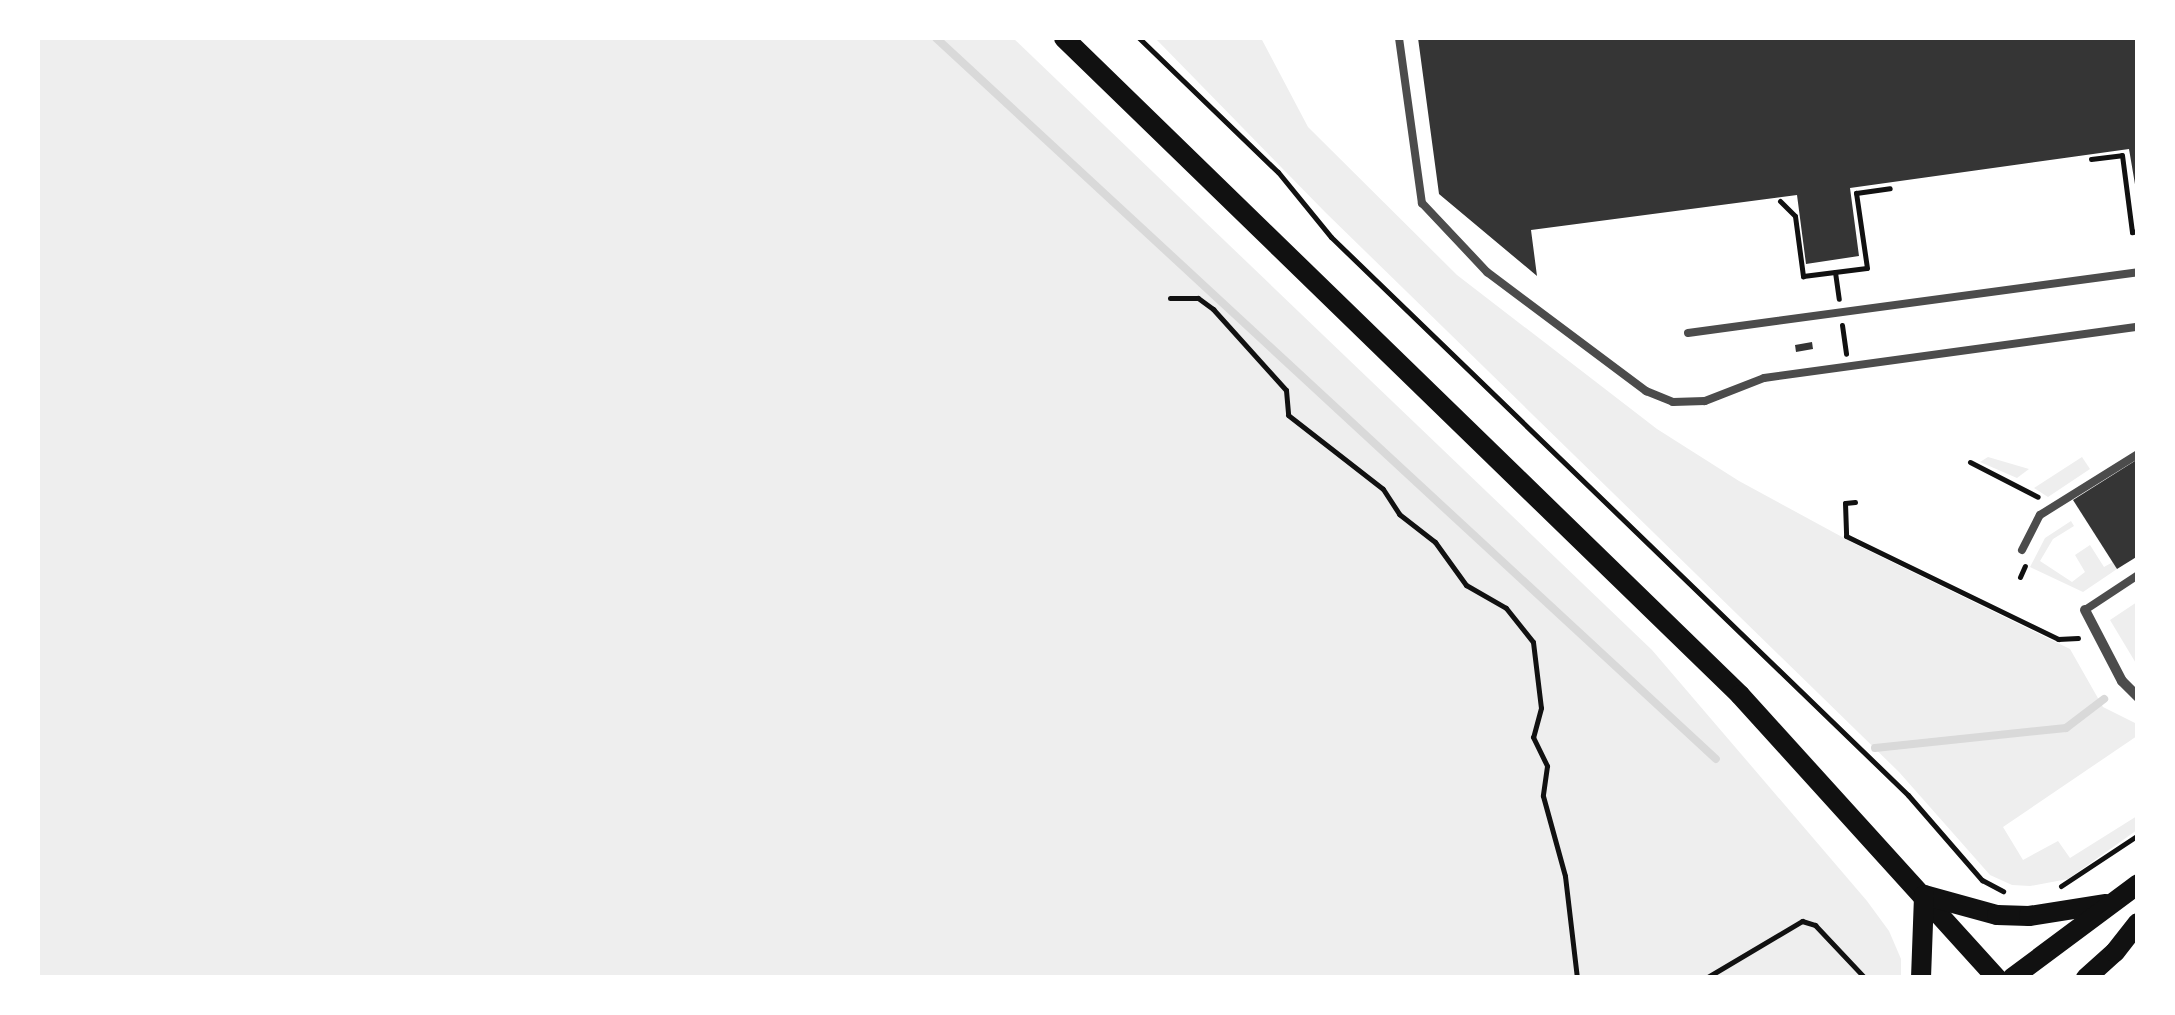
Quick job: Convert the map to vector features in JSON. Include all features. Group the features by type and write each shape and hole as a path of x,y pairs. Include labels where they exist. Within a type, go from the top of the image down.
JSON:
{"main road":[{"path":"1064,38 1727,682 1997,978"},
{"path":"2012,978 2106,904 2138,884"},
{"path":"1924,896 2013,916 2057,914 2106,904"},
{"path":"1921,978 1924,896"},
{"path":"2086,978 2116,952 2138,923"},
{"path":"2112,978 2116,952"}],"street":[{"path":"2085,610 2122,681 2138,697"}],"lane":[{"path":"1399,38 1422,204 1487,272 1646,391 1673,402 1705,401 1764,378 2138,328"},
{"path":"1688,333 2138,272"},
{"path":"2022,550 2040,515 2138,454"},
{"path":"2085,610 2138,575"}],"path":[{"path":"1138,38 1278,172 1331,236 1908,795 1982,880 2007,893"},
{"path":"2091,159 2122,155 2132,232 2138,231"},
{"path":"1780,201 1795,216 1803,276 1867,268 1856,193 1890,188"},
{"path":"1170,298 1198,298 1213,309 1286,390 1288,415 1382,489 1399,514 1435,542 1466,585 1506,608 1533,642 1541,708 1533,737 1547,766 1543,796 1565,876 1576,978"},
{"path":"1970,462 2032,490 2049,508"},
{"path":"1855,502 1845,503 1846,536 2058,640 2078,638"},
{"path":"2054,890 2138,835"},
{"path":"1706,978 1802,921 1815,925 1865,978"}],"shaded area":[{"path":"38,38 1013,38 1652,650 1867,901 1889,931 1901,959 1901,977 38,977"},
{"path":"1155,38 1261,38 1308,127 1457,275 1657,429 1739,481 1855,544 2070,649 2103,707 2137,724 2137,736 2003,827 2023,860 2058,841 2070,858 2137,816 2137,830 2068,879 2030,886 2012,885 1990,875 1899,772 1325,212"},
{"path":"1988,457 2029,469 2017,478 1980,462"},
{"path":"2082,457 2090,469 2048,497 2034,488"},
{"path":"2071,521 2074,526 2053,539 2040,561 2072,582 2085,572 2075,555 2090,545 2104,567 2113,562 2117,569 2083,592 2030,567 2045,538"},
{"path":"2137,602 2137,665 2110,620"}],"building":[{"path":"1418,38 2138,38 2138,202 2129,149 1850,188 1859,256 1806,264 1797,195 1531,230 1537,276 1439,194"},
{"path":"1812,342 1813,349 1796,352 1795,345"},
{"path":"2138,459 2138,556 2117,569 2073,500"}],"waterway":[{"path":"936,38 1716,759"},
{"path":"1875,748 2066,728 2104,699"}]}
